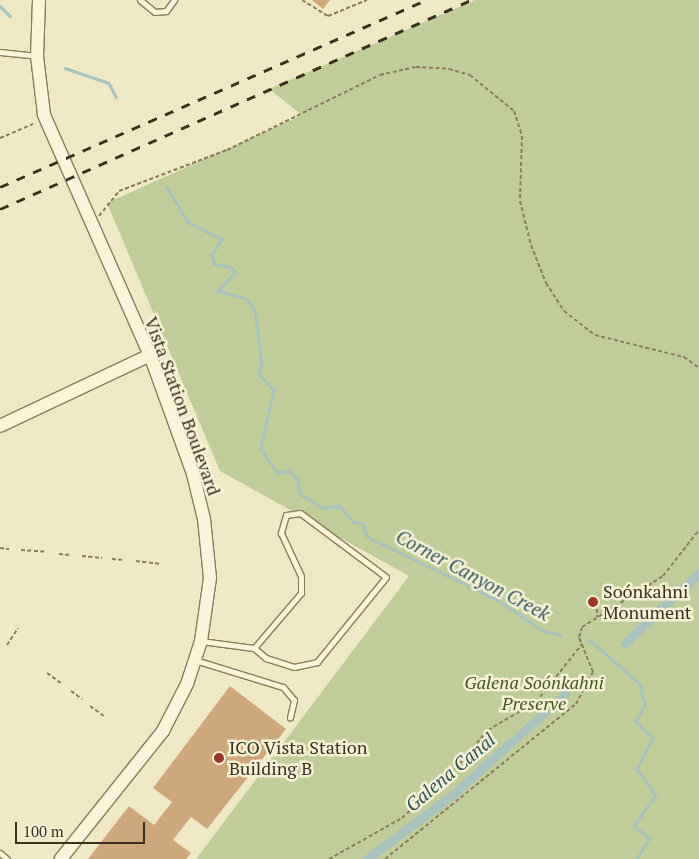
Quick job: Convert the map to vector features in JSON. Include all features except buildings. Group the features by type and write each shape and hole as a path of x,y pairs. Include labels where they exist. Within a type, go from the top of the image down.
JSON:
{"street":[{"name":"Vista Station Boulevard","path":"39,0 37,56 44,115 150,355 204,519 210,578 201,641 195,660 163,730 61,859"},
{"path":"0,426 150,355"}],"lane":[{"path":"140,0 155,12 166,10 174,0"},
{"path":"0,52 37,56"},
{"path":"201,641 254,648 266,658 294,667 316,662 386,577 300,513 286,515 281,533 301,576 301,593 254,648"},
{"path":"195,660 283,687 294,700 290,718"},
{"path":"0,853 8,859"}],"path":[{"path":"302,0 328,16 368,0"},
{"path":"91,223 118,191 227,150 380,75 416,67 448,69 470,75 514,110 522,136 520,200 531,245 546,283 564,310 595,335 684,357 699,368"},
{"path":"0,138 32,124"},
{"path":"385,859 576,704 593,672 582,644 582,627 663,576 699,530"},
{"path":"0,548 9,549"},
{"path":"21,550 47,552"},
{"path":"59,554 71,555"},
{"path":"82,556 102,558"},
{"path":"112,560 125,560"},
{"path":"136,562 162,564"},
{"path":"597,609 597,617"},
{"path":"8,645 18,628"},
{"path":"329,859 402,818 488,730 536,702 582,644"},
{"path":"47,673 62,684"},
{"path":"71,691 82,699"},
{"path":"90,706 105,717"}],"green space":[{"name":"Galena Soónkahni Preserve","path":"475,0 699,0 699,859 196,859 409,576 220,471 107,203 302,115 269,89"}],"waterway":[{"name":"Corner Canyon Creek","path":"0,6 10,16"},
{"name":"Corner Canyon Creek","path":"65,68 109,83 116,97"},
{"name":"Corner Canyon Creek","path":"167,187 188,222 222,239 212,255 215,264 231,267 236,272 218,291 247,299 255,311 262,364 259,374 274,390 261,449 277,472 290,471 298,480 300,494 323,508 340,506 354,522 362,523 368,537 498,600 544,631 561,635"},
{"name":"Galena Canal","path":"625,643 699,573"},
{"name":"Corner Canyon Creek","path":"590,640 640,684 645,705 636,722 653,738 637,769 656,795 634,826 650,838 637,859"},
{"name":"Galena Canal","path":"367,859 451,796 564,695 569,684"}],"railway":[{"path":"0,187 427,0"},
{"path":"0,209 471,0"}],"place":[{"name":"Soónkahni Monument","path":"593,602"},
{"name":"ICO Vista Station Building B","path":"219,758"}]}
